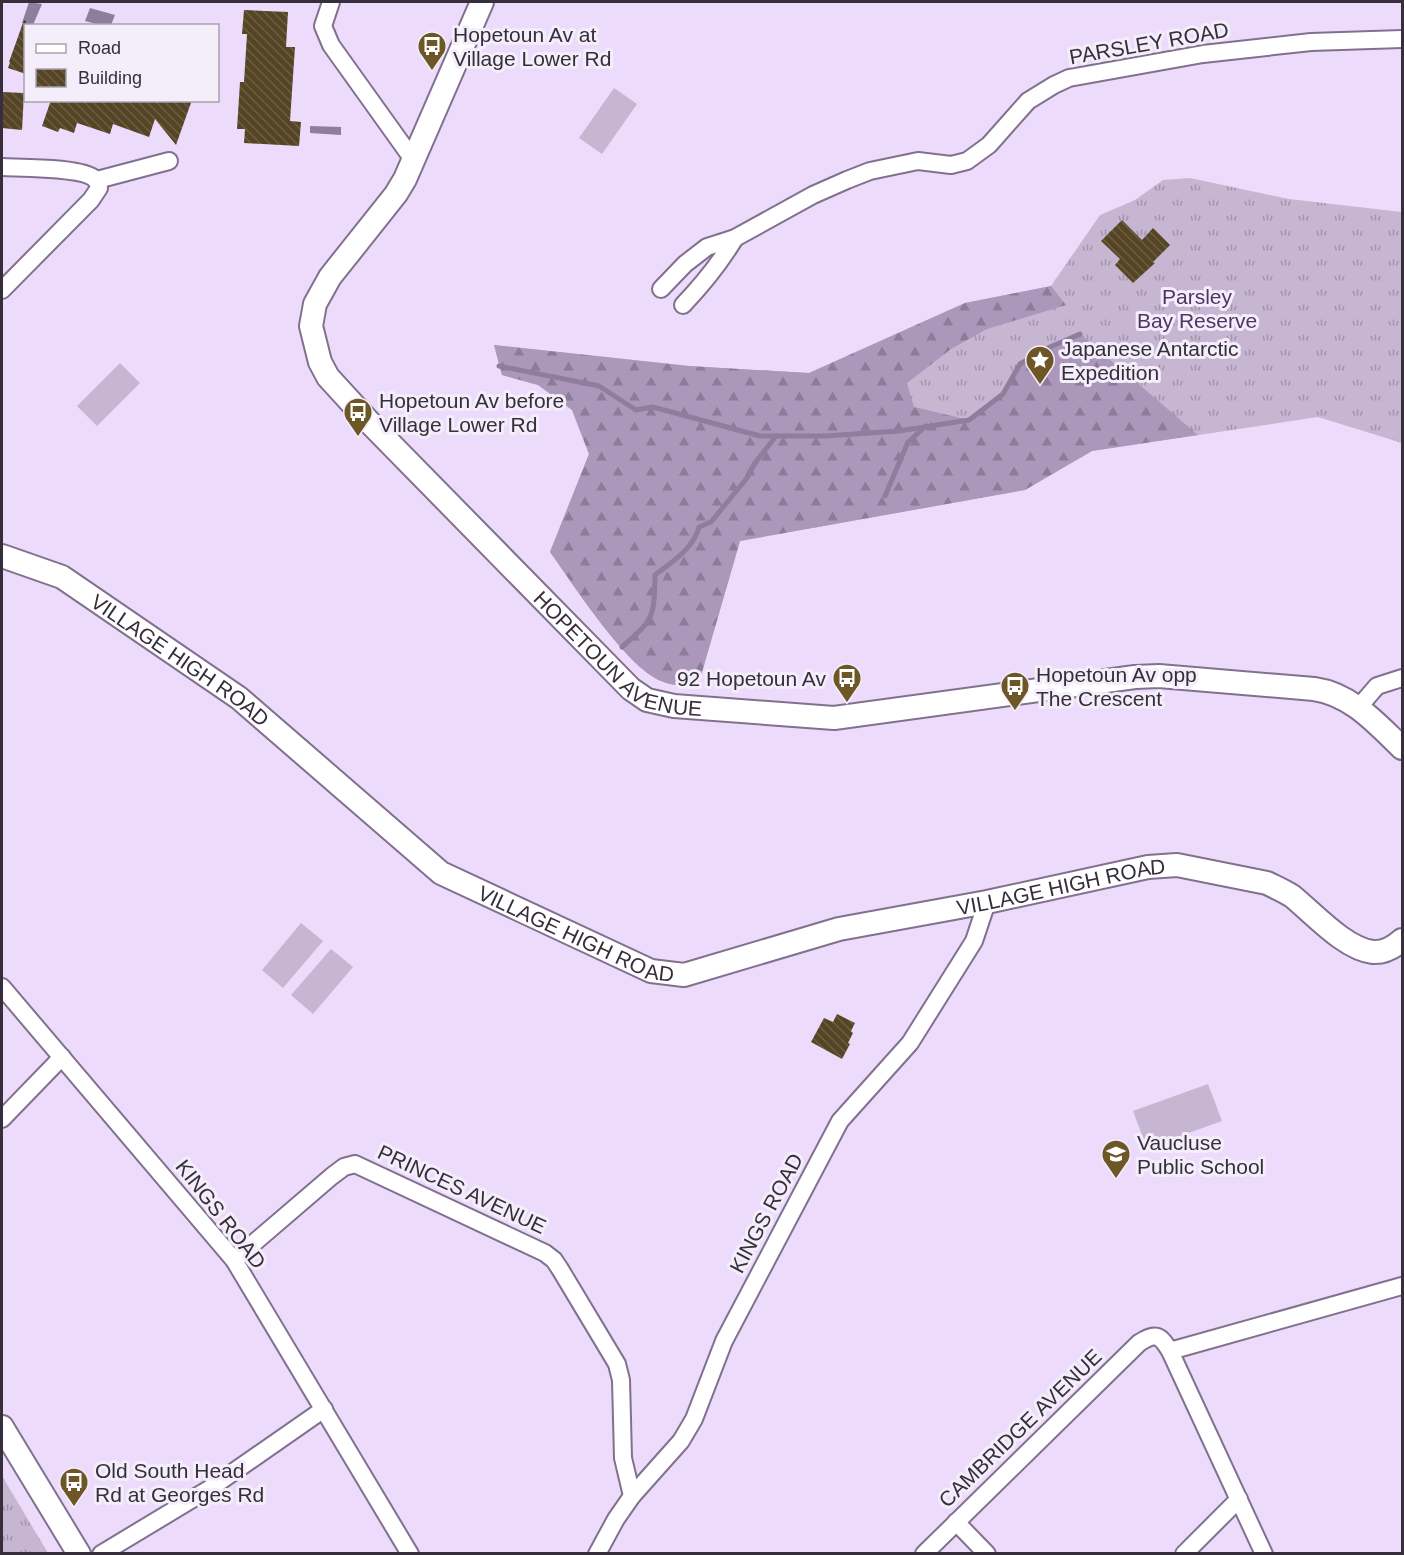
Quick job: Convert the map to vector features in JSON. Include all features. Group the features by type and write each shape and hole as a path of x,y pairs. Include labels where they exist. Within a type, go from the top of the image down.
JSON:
{"street":[{"path":"331,2 323,26 331,45 414,161"},
{"name":"HOPETOUN AVENUE","path":"482,2 414,161 396,194 330,277 315,304 311,326 320,362 328,376 371,424 639,695 660,704 674,706 834,718 1135,677 1159,676 1321,690 1338,696 1358,708 1402,748"},
{"name":"PARSLEY ROAD","path":"661,289 685,264 707,247 735,238 813,195 870,171 918,161 951,165 967,161 989,145 1028,101 1069,78 1213,53 1311,42 1402,39"},
{"path":"2,167 64,170 86,174 97,180 169,161"},
{"path":"2,290 97,193 99,188 97,180"},
{"name":"PARSLEY ROAD","path":"683,305 703,284 735,238"},
{"name":"VILLAGE HIGH ROAD","path":"2,556 62,577 239,698 441,873 651,971 684,975 840,929 987,902 1148,867 1177,865 1267,883 1290,895 1341,936 1365,950 1374,952 1387,950 1402,940"},
{"path":"1358,708 1377,686 1402,678"},
{"name":"KINGS ROAD","path":"597,1554 616,1519 632,1496 681,1441 694,1419 724,1341 840,1120 910,1043 974,941 987,902"},
{"name":"KINGS ROAD","path":"2,987 234,1260 410,1554"},
{"path":"2,1119 62,1057"},
{"name":"PRINCES AVENUE","path":"234,1260 332,1176 344,1167 355,1164 545,1253 560,1269 617,1364 621,1380 623,1458 632,1496"},
{"path":"1264,1554 1170,1351 1402,1286"},
{"name":"CAMBRIDGE AVENUE","path":"924,1554 1139,1342 1149,1336 1157,1336 1162,1339 1170,1351"},
{"path":"101,1554 208,1489 324,1409"},
{"path":"2,1427 79,1554"},
{"path":"1184,1554 1239,1499"},
{"path":"956,1522 987,1554"}],"green space":[{"path":"614,88 637,104 602,154 579,138"},
{"name":"Parsley Bay Reserve","path":"1190,178 1289,199 1402,212 1402,443 1318,417 1092,451 1025,490 740,541 698,686 675,685 661,681 647,673 601,623 550,552 589,454 572,410 538,385 502,375 494,345 689,366 809,373 965,303 1051,286 1100,215 1135,200 1163,180"},
{"path":"1051,286 1066,305 987,329 951,349 907,383 914,407 969,420 1003,394 1020,364 1080,334 1198,435 1092,451 1025,490 740,541 698,686 675,685 661,681 647,673 601,623 550,552 589,454 572,410 538,385 502,375 494,345 689,366 809,373 965,303"},
{"path":"120,363 140,383 97,426 77,406"},
{"path":"301,923 323,941 283,988 262,970"},
{"path":"331,949 353,967 313,1014 291,995"},
{"path":"1208,1084 1222,1121 1147,1148 1133,1111"},
{"path":"2,1476 48,1553 2,1553"}],"shaded area":[{"path":"29,2 42,4 33,24 22,23"},
{"path":"90,8 115,15 111,24 85,21"},
{"path":"310,126 341,127 341,135 310,133"}],"building":[{"path":"244,10 288,12 286,47 295,47 290,121 301,122 299,146 244,143 245,129 237,129 240,82 244,82 247,34 242,34"},
{"path":"24,20 26,24 24,24 24,73 8,68"},
{"path":"2,92 24,93 22,130 2,128"},
{"path":"50,102 191,102 176,145 155,119 149,137 113,124 110,134 77,123 74,133 60,128 58,132 42,126"},
{"path":"1122,220 1142,240 1153,228 1170,245 1153,262 1155,263 1133,283 1115,265 1120,259 1101,241"},
{"path":"837,1014 855,1023 848,1043 850,1044 842,1059 811,1042 824,1018 833,1022"}],"waterway":[{"path":"499,366 599,386 636,410 653,407 760,436 825,436 899,431 969,420 1003,394 1020,364 1080,334"},
{"path":"885,496 908,442 926,426"},
{"path":"622,647 641,630 650,617 653,609 655,575 687,548 699,527 711,522 747,478 755,463 776,436"}],"place":[{"name":"Hopetoun Av at Village Lower Rd","path":"432,72"},
{"name":"Japanese Antarctic Expedition","path":"1040,386"},
{"name":"Hopetoun Av before Village Lower Rd","path":"358,438"},
{"name":"92 Hopetoun Av","path":"847,704"},
{"name":"Hopetoun Av opp The Crescent","path":"1015,712"},
{"name":"Vaucluse Public School","path":"1116,1180"},
{"name":"Old South Head Rd at Georges Rd","path":"74,1508"}]}
